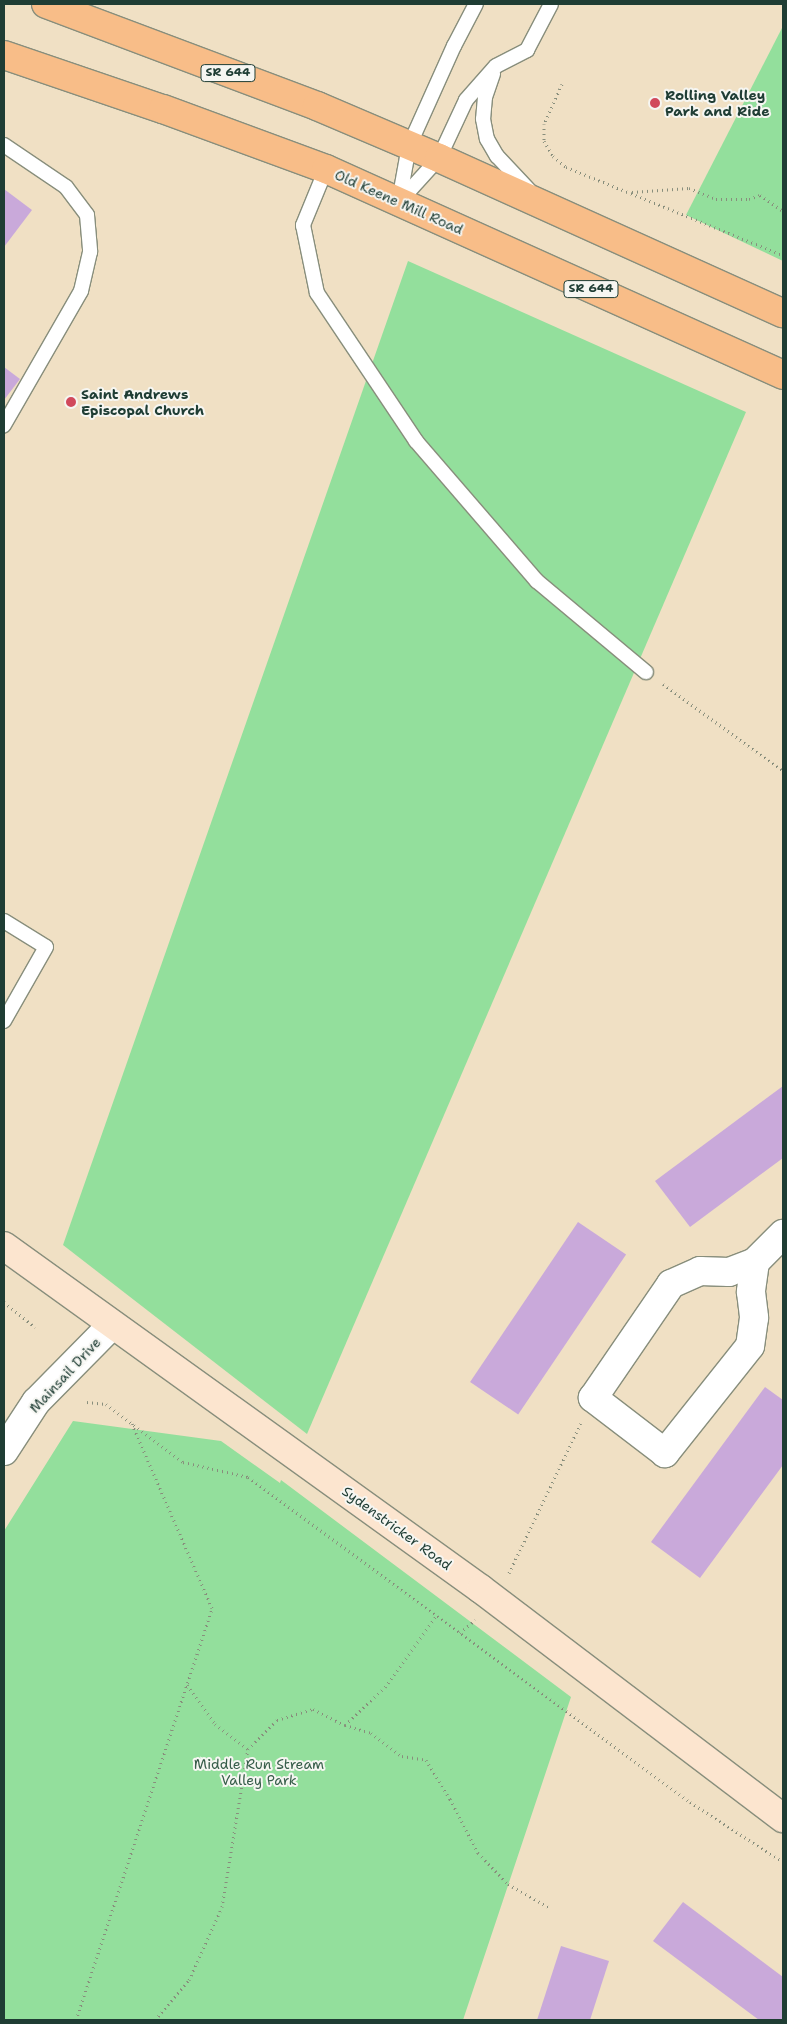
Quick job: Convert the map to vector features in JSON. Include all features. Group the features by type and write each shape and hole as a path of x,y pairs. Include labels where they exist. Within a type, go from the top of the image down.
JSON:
{"main road":[{"name":"SR 644","path":"46,4 317,106 439,158 783,313"},
{"name":"Old Keene Mill Road","path":"4,55 163,109 326,169 783,375"},
{"name":"Sydenstricker Road","path":"4,1246 496,1600 783,1818"}],"street":[{"path":"755,1262 751,1292 754,1318 750,1346 665,1454 593,1398 671,1284 700,1271 729,1272 755,1262 783,1234"},
{"name":"Mainsail Drive","path":"4,1451 36,1402 112,1325"}],"lane":[{"path":"399,202 409,146 454,46 476,4"},
{"path":"399,202 439,158 466,100 496,66 527,50 551,4"},
{"path":"496,66 485,97 483,119 487,139 497,156 510,171 546,206"},
{"path":"4,145 66,187 87,215 90,252 81,290 4,425"},
{"path":"326,169 303,224 317,293 416,441 537,581 646,672"},
{"path":"4,921 46,947 4,1021"}],"path":[{"path":"562,84 544,124 544,141 553,156 566,167 783,255"},
{"path":"629,192 689,188 716,198 749,200 760,195 783,211"},
{"path":"646,672 783,771"},
{"path":"4,1302 35,1327"},
{"path":"460,1633 496,1600 593,1398"},
{"path":"88,1402 106,1404 183,1462 248,1477 690,1802 783,1862"},
{"path":"76,2020 212,1608 132,1424"},
{"path":"345,1725 385,1687 437,1616"},
{"path":"187,1684 215,1724 248,1749"},
{"path":"155,2020 189,1980 222,1907 248,1749 277,1720 313,1709 345,1725 371,1733 402,1756 426,1760 450,1799 478,1853 508,1884 550,1908"}],"green space":[{"path":"783,26 783,261 686,215"},
{"path":"408,261 746,412 307,1434 63,1245"},
{"name":"Middle Run Stream Valley Park","path":"73,1421 221,1441 280,1483 281,1480 571,1697 463,2020 4,2020 4,1531"}],"building":[{"path":"4,189 32,210 4,247"},
{"path":"4,367 20,379 4,400"},
{"path":"783,1086 783,1158 690,1227 655,1181"},
{"path":"578,1222 626,1254 518,1414 470,1382"},
{"path":"765,1387 783,1400 783,1465 700,1578 651,1542"},
{"path":"683,1902 783,1977 783,2020 759,2020 653,1941"},
{"path":"561,1946 609,1961 590,2020 537,2020"}],"place":[{"name":"Rolling Valley Park and Ride","path":"655,103"},
{"name":"Saint Andrews Episcopal Church","path":"71,402"}]}
